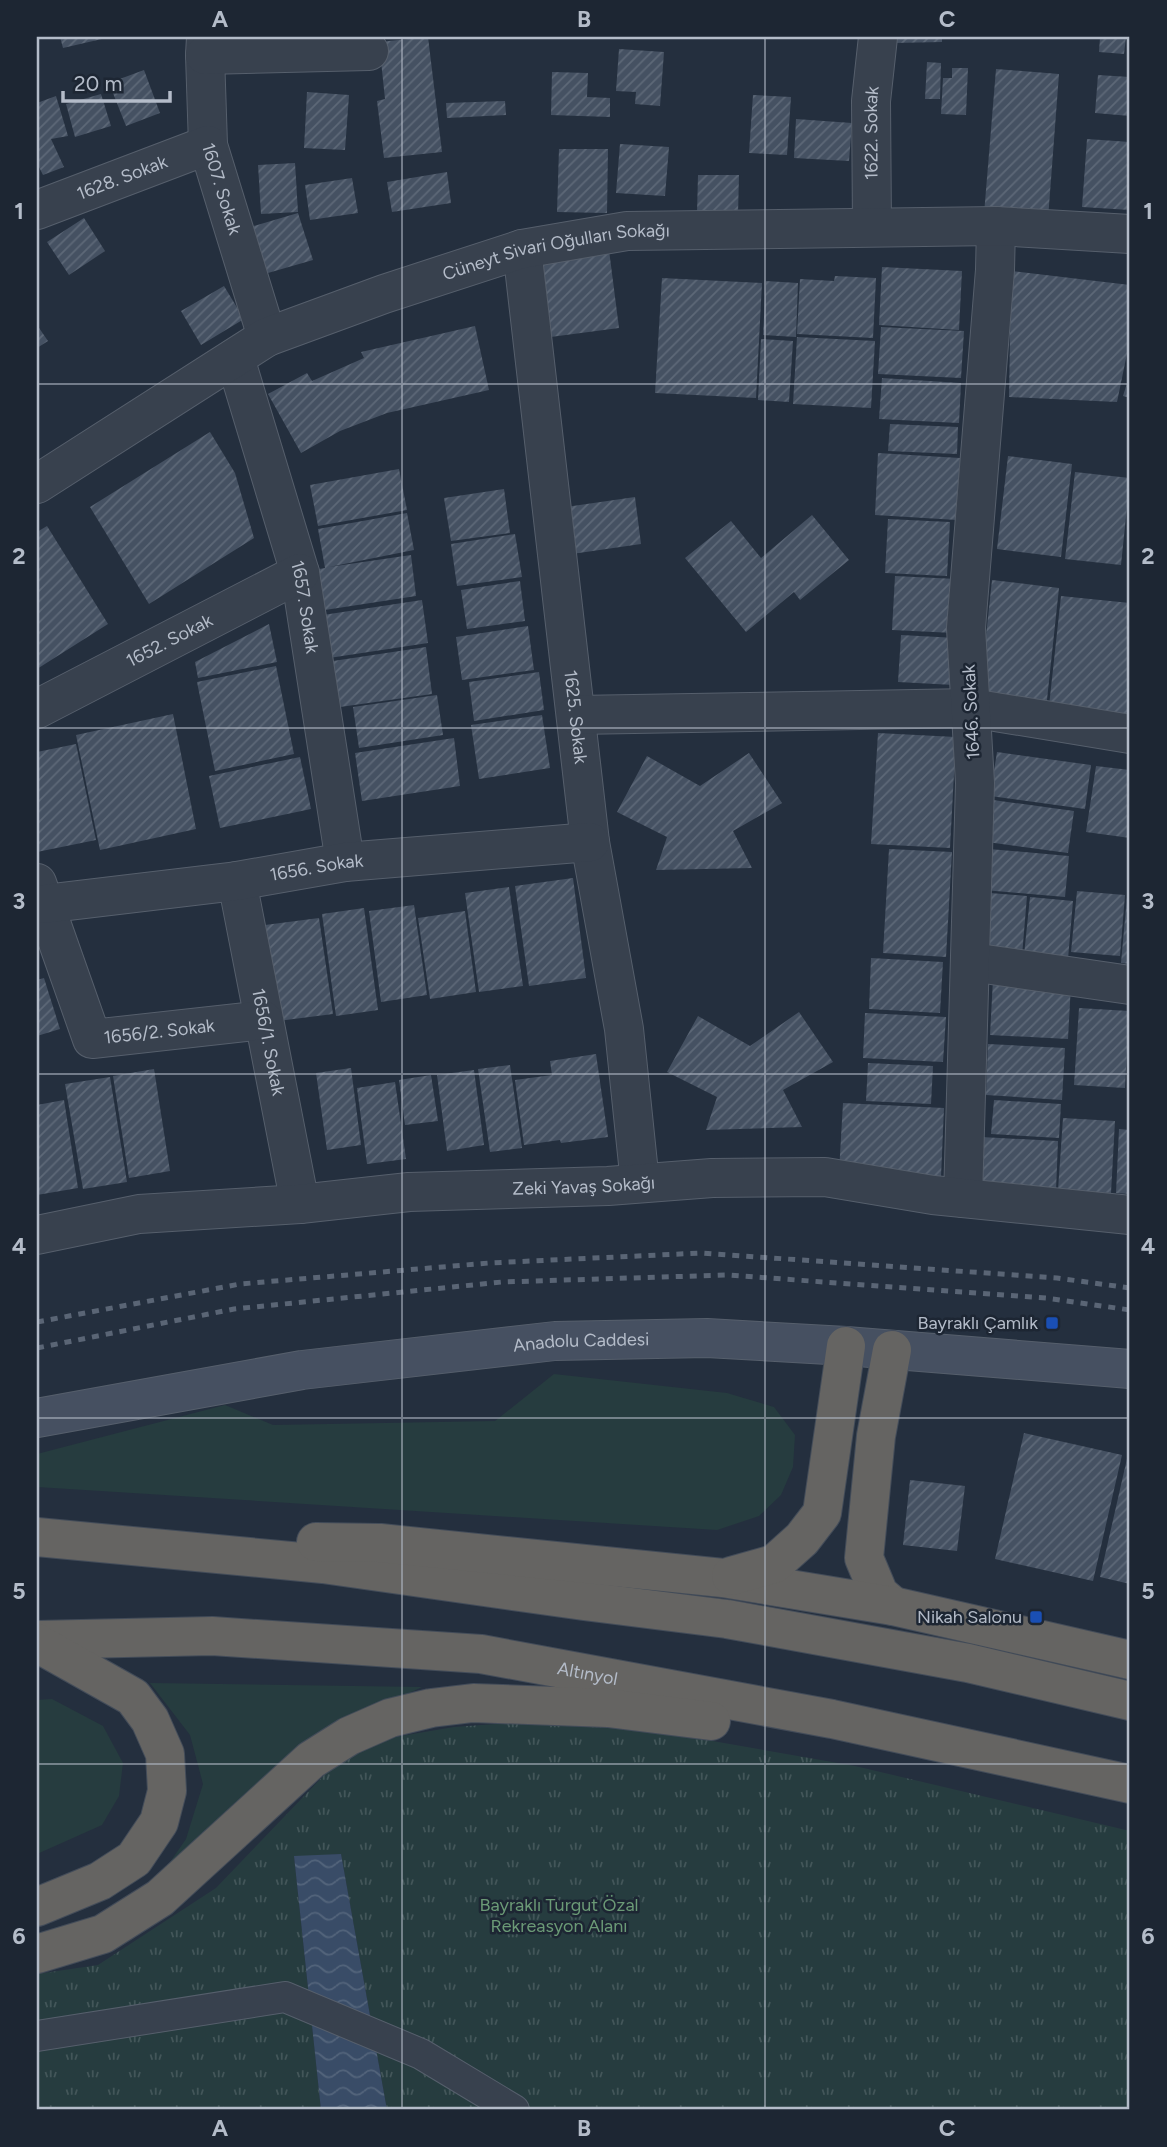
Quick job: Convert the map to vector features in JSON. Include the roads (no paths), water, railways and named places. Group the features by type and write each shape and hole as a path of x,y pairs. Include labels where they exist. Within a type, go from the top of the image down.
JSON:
{"highway":[{"path":"723,1578 774,1564 802,1539 822,1513 846,1346"},
{"path":"892,1350 876,1436 864,1558 879,1594 893,1606"},
{"path":"37,1536 380,1543 723,1578 893,1606 1130,1660"},
{"path":"37,1536 323,1564 727,1619 968,1663 1130,1701"},
{"name":"Altınyol","path":"37,1641 212,1636 481,1654 832,1718 1130,1784"},
{"path":"37,1641 133,1697 150,1720 164,1754 167,1791 159,1822 134,1859 100,1881 37,1907"},
{"path":"37,1954 103,1934 160,1898 311,1760 349,1736 390,1718 431,1708 473,1703 608,1708 738,1724 832,1718"}],"main road":[{"name":"Anadolu Caddesi","path":"37,1418 302,1370 555,1341 707,1338 846,1346 1130,1369"}],"street":[{"name":"1622. Sokak","path":"872,227 871,101 878,37"},
{"path":"206,46 369,51"},
{"name":"1607. Sokak","path":"206,46 208,145 267,337"},
{"name":"1628. Sokak","path":"37,210 208,145"},
{"name":"Cüneyt Sivari Oğulları Sokağı","path":"37,484 267,337 384,294 522,249 628,231 996,226 1130,234"},
{"name":"1646. Sokak","path":"963,1198 975,783 966,628 996,226"},
{"name":"1625. Sokak","path":"522,249 590,842 624,1029 640,1183"},
{"name":"1657. Sokak","path":"236,358 300,572 345,862"},
{"name":"1652. Sokak","path":"37,709 300,572"},
{"path":"576,715 971,708 1130,734"},
{"name":"1656. Sokak","path":"40,893 237,881 345,862 590,842"},
{"name":"1656/1. Sokak","path":"237,881 300,1205"},
{"name":"1656/2. Sokak","path":"40,893 92,1039 263,1020"},
{"path":"971,962 1130,985"},
{"name":"Zeki Yavaş Sokağı","path":"37,1235 139,1214 300,1205 409,1192 608,1186 712,1178 824,1177 933,1195 1130,1215"},
{"path":"37,2036 285,1997 421,2054 514,2110"}],"water":[{"path":"341,1854 387,2110 321,2110 294,1856"}],"railway":[{"path":"37,1322 240,1284 489,1263 701,1253 1057,1278 1130,1288"},
{"path":"37,1348 234,1309 502,1282 727,1275 1046,1298 1130,1310"}],"place":[{"name":"Bayraklı Çamlık","path":"1052,1323"},
{"name":"Nikah Salonu","path":"1036,1617"}],"park label":[{"name":"Bayraklı Turgut Özal Rekreasyon Alanı","path":"559,1916"}]}
